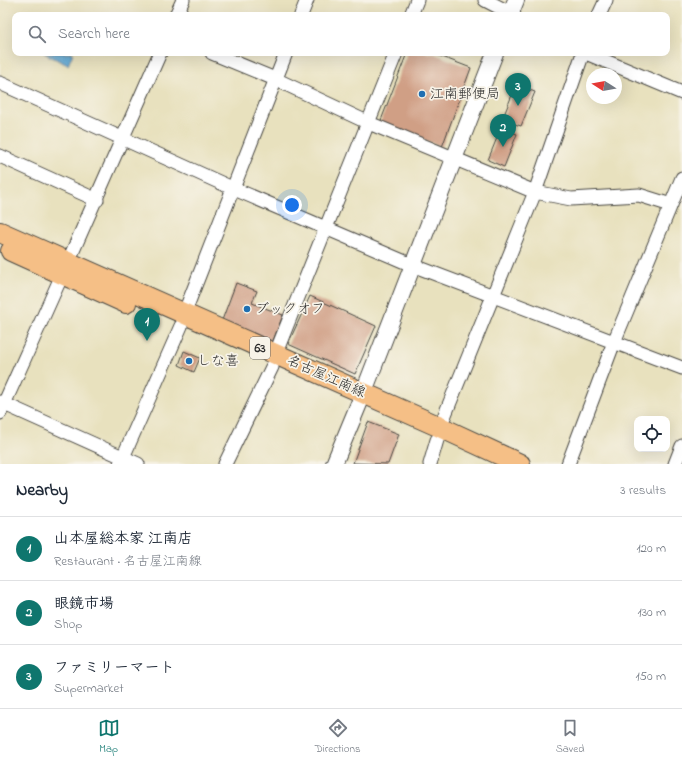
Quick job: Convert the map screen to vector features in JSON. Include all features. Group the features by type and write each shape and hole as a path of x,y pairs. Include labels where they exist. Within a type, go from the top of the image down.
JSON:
{"main road":[{"name":"名古屋江南線","path":"0,232 65,269"},
{"name":"名古屋江南線","path":"0,246 65,269 439,434 520,464"},
{"name":"名古屋江南線","path":"439,434 492,464"}],"street":[{"path":"177,12 183,0"},
{"path":"302,12 307,0"},
{"path":"412,12 417,0"},
{"path":"486,0 512,11"},
{"path":"600,12 606,0"},
{"path":"138,464 121,460 1,406 97,200 159,56"},
{"path":"219,56 275,79 368,123 536,192 571,199 611,195 639,195 671,205"},
{"path":"121,460 182,320 232,188 285,56"},
{"path":"225,464 273,361 395,56"},
{"path":"334,464 361,400 494,56"},
{"path":"430,464 439,434 536,192 582,56"},
{"path":"593,56 682,93"},
{"path":"0,83 232,188 412,265 682,368"},
{"path":"0,156 97,200"},
{"path":"568,464 614,342 682,178"},
{"path":"675,464 682,446"}],"water":[{"path":"50,56 72,56 68,65"}],"building":[{"path":"406,56 440,56 471,68 442,147 380,123"},
{"path":"516,85 535,92 521,126 502,120"},
{"path":"501,128 517,134 504,167 488,160"},
{"name":"ブックオフ","path":"236,283 257,291 252,303 283,315 272,343 221,323"},
{"path":"310,296 376,326 355,374 288,344"},
{"name":"しな喜","path":"184,351 200,358 194,372 179,365"},
{"path":"368,422 399,434 388,464 353,463"}],"place":[{"name":"江南郵便局","path":"422,94"},
{"name":"ファミリーマート","path":"518,106"},
{"name":"眼鏡市場","path":"503,147"},
{"name":"ブックオフ","path":"247,309"},
{"name":"山本屋総本家 江南店","path":"147,341"},
{"name":"しな喜","path":"189,361"}]}
